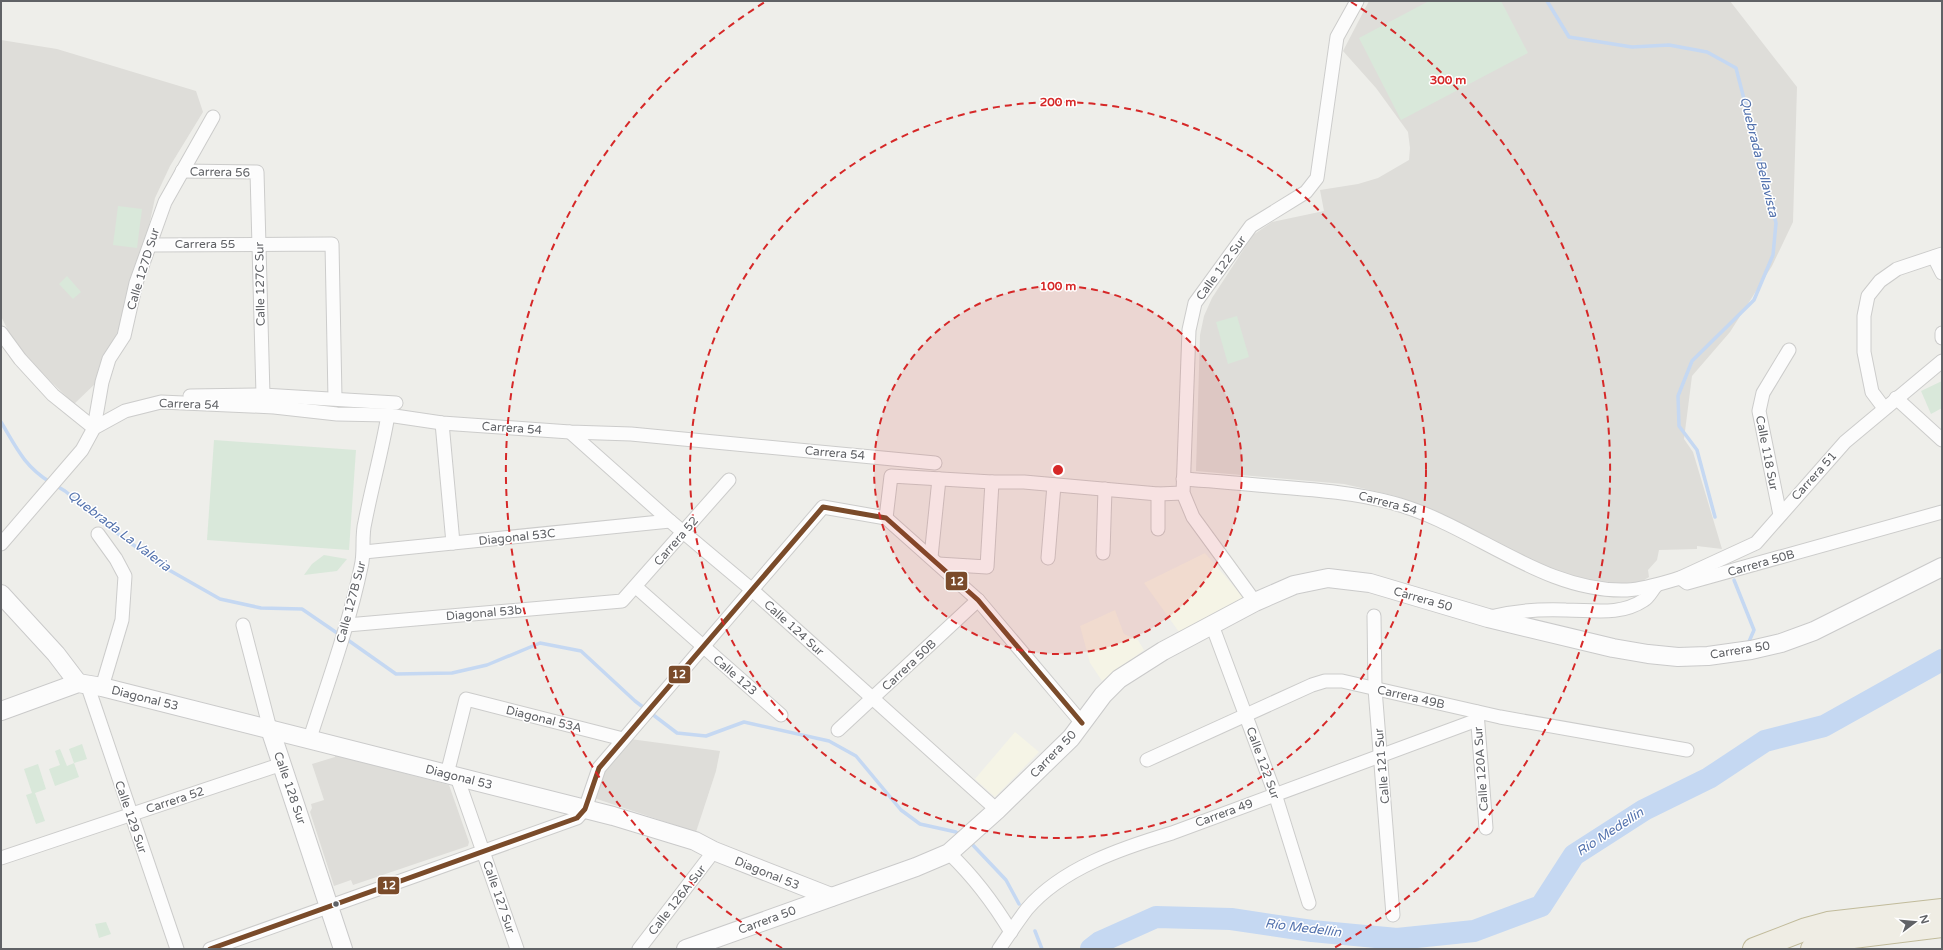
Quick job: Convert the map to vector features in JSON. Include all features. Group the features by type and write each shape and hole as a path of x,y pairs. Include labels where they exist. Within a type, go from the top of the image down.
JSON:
{"highway":[{"path":"1754,949 1806,929 1828,923 1942,910"},
{"path":"1812,949 1845,938 1942,926"}],"main road":[{"name":"Carrera 50","path":"686,949 831,897 954,849 1044,766 1071,738 1107,691 1119,679 1163,651 1255,602 1294,585 1328,578 1340,578 1370,583 1488,618 1605,646 1641,653 1678,657 1708,656 1751,650 1781,643 1814,631 1942,567"},
{"name":"Calle 129 Sur","path":"1,594 56,654 89,685"},
{"path":"1,711 89,685"},
{"name":"Diagonal 53","path":"89,685 310,738 452,776 585,809 695,841 714,851 831,897"},
{"name":"Calle 128 Sur","path":"270,729 343,949"}],"street":[{"name":"Calle 122 Sur","path":"1255,602 1193,517 1183,493 1189,330 1195,303 1251,226 1306,192 1317,178 1337,37 1357,1"},
{"name":"Calle 127D Sur","path":"94,428 102,382 109,359 124,336 136,283 165,202 213,117"},
{"name":"Carrera 56","path":"182,171 257,172"},
{"name":"Calle 127C Sur","path":"257,172 263,395"},
{"name":"Carrera 55","path":"150,245 332,244 335,398"},
{"path":"1884,408 1872,392 1864,352 1864,321 1868,296 1880,281 1897,268 1938,256 1942,274"},
{"path":"1,333 20,359 53,395 94,428"},
{"path":"1942,333 1942,338"},
{"name":"Calle 118 Sur","path":"1780,515 1758,411 1763,393 1788,350"},
{"name":"Carrera 51","path":"1680,578 1756,543 1845,442 1942,361"},
{"name":"Carrera 54","path":"1,544 39,498 82,450 94,428 111,411 134,399 163,396 263,395 335,398 396,403"},
{"path":"1896,398 1942,440"},
{"name":"Carrera 54","path":"94,428 125,411 161,402 274,407 337,414 388,415 442,423 570,432 631,434 935,463 916,477"},
{"name":"Calle 127B Sur","path":"310,738 346,627 364,552 364,524 383,450 388,415"},
{"path":"442,423 453,543"},
{"name":"Calle 124 Sur","path":"570,432 683,533 751,589 997,810"},
{"path":"886,518 891,476 992,482 1024,482 1158,494 1183,493"},
{"path":"934,561 939,479"},
{"name":"Carrera 54","path":"1183,479 1331,491 1359,495 1394,503 1446,522 1532,567 1579,584"},
{"name":"Carrera 52","path":"622,601 636,587 729,480"},
{"path":"934,561 987,567 992,482"},
{"path":"1048,558 1054,485"},
{"path":"1103,552 1105,489"},
{"path":"1158,494 1158,529"},
{"path":"210,949 483,850 577,818 585,809 599,768 704,647 751,589 823,507 886,518 978,600 1082,723"},
{"name":"Carrera 50B","path":"1579,584 1607,590 1628,590 1656,586 1680,578 1687,583 1942,512"},
{"name":"Diagonal 53C","path":"364,552 670,521"},
{"path":"89,685 122,620 125,576 116,559 98,534"},
{"path":"1488,618 1509,612 1565,609 1605,612 1626,608 1645,599 1656,586"},
{"name":"Calle 123","path":"636,587 781,715"},
{"name":"Carrera 50B","path":"838,730 978,600"},
{"name":"Diagonal 53b","path":"346,627 622,601"},
{"name":"Calle 121 Sur","path":"1374,616 1375,689 1393,915"},
{"name":"Calle 128 Sur","path":"243,625 270,729"},
{"name":"Calle 122 Sur","path":"1212,625 1275,794 1309,903"},
{"name":"Carrera 49B","path":"1147,760 1312,685 1325,681 1342,681 1477,716 1687,750"},
{"name":"Calle 129 Sur","path":"89,685 177,949"},
{"name":"Diagonal 53A","path":"452,776 466,699 623,739"},
{"name":"Carrera 49","path":"999,949 1028,908 1066,875 1130,845 1172,833 1477,716"},
{"name":"Calle 120A Sur","path":"1477,716 1486,828"},
{"name":"Carrera 52","path":"1,858 282,764"},
{"name":"Calle 127 Sur","path":"452,776 483,850 517,949"},
{"path":"954,849 986,893 1011,932"},
{"name":"Calle 126A Sur","path":"639,949 714,851"}],"shaded area":[{"path":"1369,1 1730,1 1797,87 1793,222 1772,266 1730,332 1692,376 1684,439 1693,452 1722,549 1697,546 1697,549 1659,550 1657,560 1648,570 1649,577 1641,582 1611,584 1583,580 1552,571 1438,512 1396,496 1344,484 1196,471 1200,335 1204,316 1212,298 1253,235 1272,222 1324,211 1320,190 1358,184 1378,178 1409,160 1410,148 1408,132 1376,88 1343,51"},
{"path":"1,40 57,49 196,91 203,112 170,166 155,198 149,226 136,263 123,317 99,380 74,404 22,353 12,339 1,316"},
{"path":"1205,553 1244,598 1179,632 1144,583"},
{"path":"1115,610 1124,634 1138,640 1144,650 1102,681 1090,663 1080,626"},
{"path":"1015,732 1039,752 995,797 975,779"},
{"path":"630,739 720,751 716,771 696,832 594,798 604,771"},
{"path":"335,755 449,785 469,842 468,846 353,885 351,880 334,886 310,812 312,808 311,804 324,800 312,764 335,757"}],"green space":[{"path":"1429,1 1501,1 1528,53 1401,120 1359,38"},
{"path":"118,206 142,209 137,248 113,245"},
{"path":"67,276 81,292 73,299 59,284"},
{"path":"1237,316 1249,357 1228,364 1216,322"},
{"path":"1942,381 1942,408 1931,414 1921,391"},
{"path":"214,440 356,450 349,550 207,540"},
{"path":"324,555 347,559 337,571 304,575 312,564"},
{"path":"82,744 87,759 74,763 69,749"},
{"path":"60,749 67,766 74,763 79,777 55,786 49,769 60,765 55,751"},
{"path":"38,764 46,789 35,793 45,821 36,824 26,795 32,793 24,769"},
{"path":"106,922 111,934 99,938 95,924"}],"waterway":[{"name":"Quebrada Bellavista","path":"1547,1 1569,37 1632,47 1669,45 1707,52 1736,68 1776,223 1773,255 1754,300 1692,361 1678,396 1679,426 1697,450 1715,517"},
{"name":"Quebrada La Valeria","path":"1,422 16,448 27,463 50,482"},
{"name":"Quebrada La Valeria","path":"55,485 65,491 122,537 169,570 220,599 261,608 302,609 340,635"},
{"name":"Quebrada Bellavista","path":"1734,580 1754,630 1748,644"},
{"name":"Quebrada La Valeria","path":"345,638 396,674 452,673 487,665 540,643 581,651 635,701 677,733 706,736 744,722 829,741 856,756 901,810 920,824 956,832 961,836"},
{"name":"Río Medellín","path":"1091,949 1100,942 1156,917 1231,919 1312,931 1397,939 1474,931 1541,906 1574,855 1644,810 1709,778 1765,741 1824,726 1942,660"},
{"name":"Quebrada La Valeria","path":"969,841 1006,880 1019,904"},
{"name":"Quebrada La Valeria","path":"1035,931 1042,949"}],"transit line":[{"name":"12","path":"210,949 577,818 585,809 599,768 823,507 886,518 978,600 1082,723"}]}
